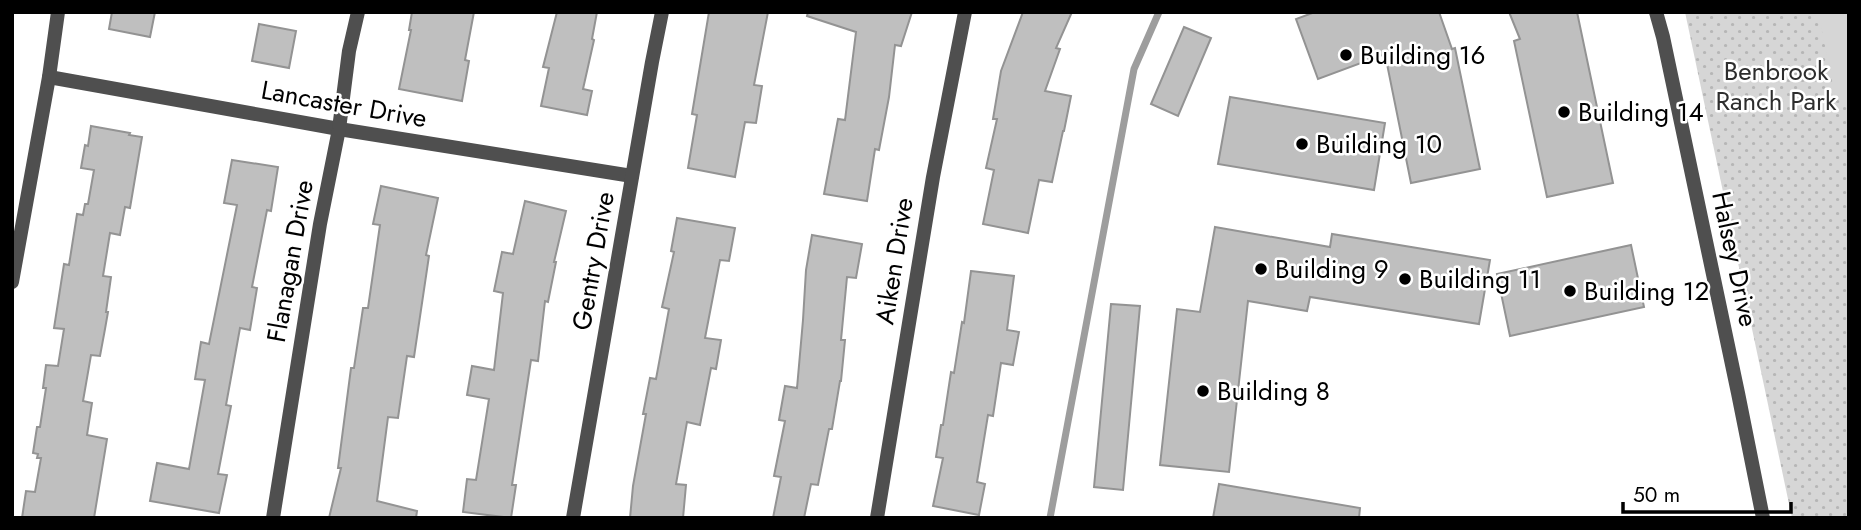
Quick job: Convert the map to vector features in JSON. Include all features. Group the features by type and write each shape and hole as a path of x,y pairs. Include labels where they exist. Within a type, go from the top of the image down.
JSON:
{"street":[{"path":"12,282 58,12"},
{"name":"Flanagan Drive","path":"273,518 320,224 339,129 349,51 358,12"},
{"name":"Gentry Drive","path":"573,518 663,12"},
{"name":"Aiken Drive","path":"877,518 933,177 965,12"},
{"name":"Halsey Drive","path":"1656,12 1763,518"},
{"name":"Lancaster Drive","path":"49,77 339,129 632,176"}],"green space":[{"name":"Benbrook Ranch Park","path":"1685,12 1849,12 1849,518 1792,518"},
{"path":"1818,12 1849,12 1849,105 1835,94"}],"building":[{"path":"112,12 155,12 150,37 109,29"},
{"path":"412,12 474,12 465,60 469,61 462,101 399,89"},
{"path":"557,12 597,12 583,89 592,91 587,115 541,106 549,68 543,67"},
{"path":"709,12 768,12 754,85 762,86 756,123 745,122 735,177 688,168 697,115 692,114"},
{"path":"808,12 912,12 901,46 895,45 889,97 879,150 875,149 867,201 824,194 838,119 845,120 856,32 807,16"},
{"path":"1023,12 1072,12 1056,48 1060,49 1045,91 1071,96 1052,182 1039,180 1028,233 983,224 994,170 986,168 997,119 993,119 1001,71"},
{"path":"1315,12 1439,12 1452,49 1455,48 1480,169 1411,183 1385,54 1318,79 1296,19"},
{"name":"Building 14","path":"1509,12 1577,12 1613,183 1547,197 1514,41 1520,39"},
{"path":"259,24 296,31 289,68 252,61"},
{"path":"1184,27 1211,38 1178,116 1151,104"},
{"name":"Building 10","path":"1230,97 1385,123 1374,190 1218,164"},
{"path":"91,126 142,137 130,208 125,207 120,235 110,233 103,276 111,277 108,312 100,356 91,355 83,401 92,403 87,435 107,439 94,518 22,518 26,491 35,492 41,458 37,458 38,454 33,453 46,388 43,388 46,365 58,366 64,329 54,328 64,264 69,265 77,214 83,215 85,204 88,204 94,170 81,168"},
{"path":"232,160 278,167 271,211 267,210 252,287 257,288 250,330 240,328 226,405 231,406 218,474 227,475 219,513 150,501 157,463 189,469 205,380 195,379 201,342 209,344 237,205 224,203"},
{"path":"381,186 438,198 426,255 429,256 414,357 407,356 398,418 388,417 377,501 417,511 416,518 329,518 341,468 338,468 351,368 354,368 363,308 368,308 380,225 373,224"},
{"path":"525,201 566,211 548,302 545,301 538,361 531,360 512,485 516,485 511,518 463,512 467,479 476,480 489,399 467,395 472,366 494,370 503,293 494,291 502,252 513,254"},
{"path":"677,218 735,228 729,261 720,260 705,338 721,340 716,369 711,368 700,425 687,422 676,484 686,485 683,518 630,518 646,414 643,414 650,378 656,379 669,309 662,307 674,252 671,251"},
{"path":"1215,227 1330,247 1332,234 1490,260 1479,324 1310,297 1307,311 1248,301 1229,472 1160,465 1177,309 1200,312"},
{"path":"812,235 862,244 856,278 847,277 841,340 845,340 841,381 818,485 811,484 804,518 773,518 781,477 774,476 785,421 779,420 785,386 797,388 806,270"},
{"name":"Building 12","path":"1631,245 1644,307 1510,336 1497,274"},
{"path":"971,271 1014,276 1007,330 1019,332 1013,365 1001,363 993,416 988,415 977,482 985,484 979,515 933,506 943,458 936,457 941,425 951,372 954,373 962,322 964,323"},
{"path":"1111,304 1140,306 1123,490 1094,487"},
{"path":"1219,484 1360,508 1359,518 1213,518"}],"waterway":[{"path":"1050,518 1134,69 1159,12"}],"place":[{"name":"Building 16","path":"1346,55"},
{"name":"Building 14","path":"1564,112"},
{"name":"Building 10","path":"1302,144"},
{"name":"Building 9","path":"1261,269"},
{"name":"Building 11","path":"1405,279"},
{"name":"Building 12","path":"1570,291"},
{"name":"Building 8","path":"1203,391"}]}
